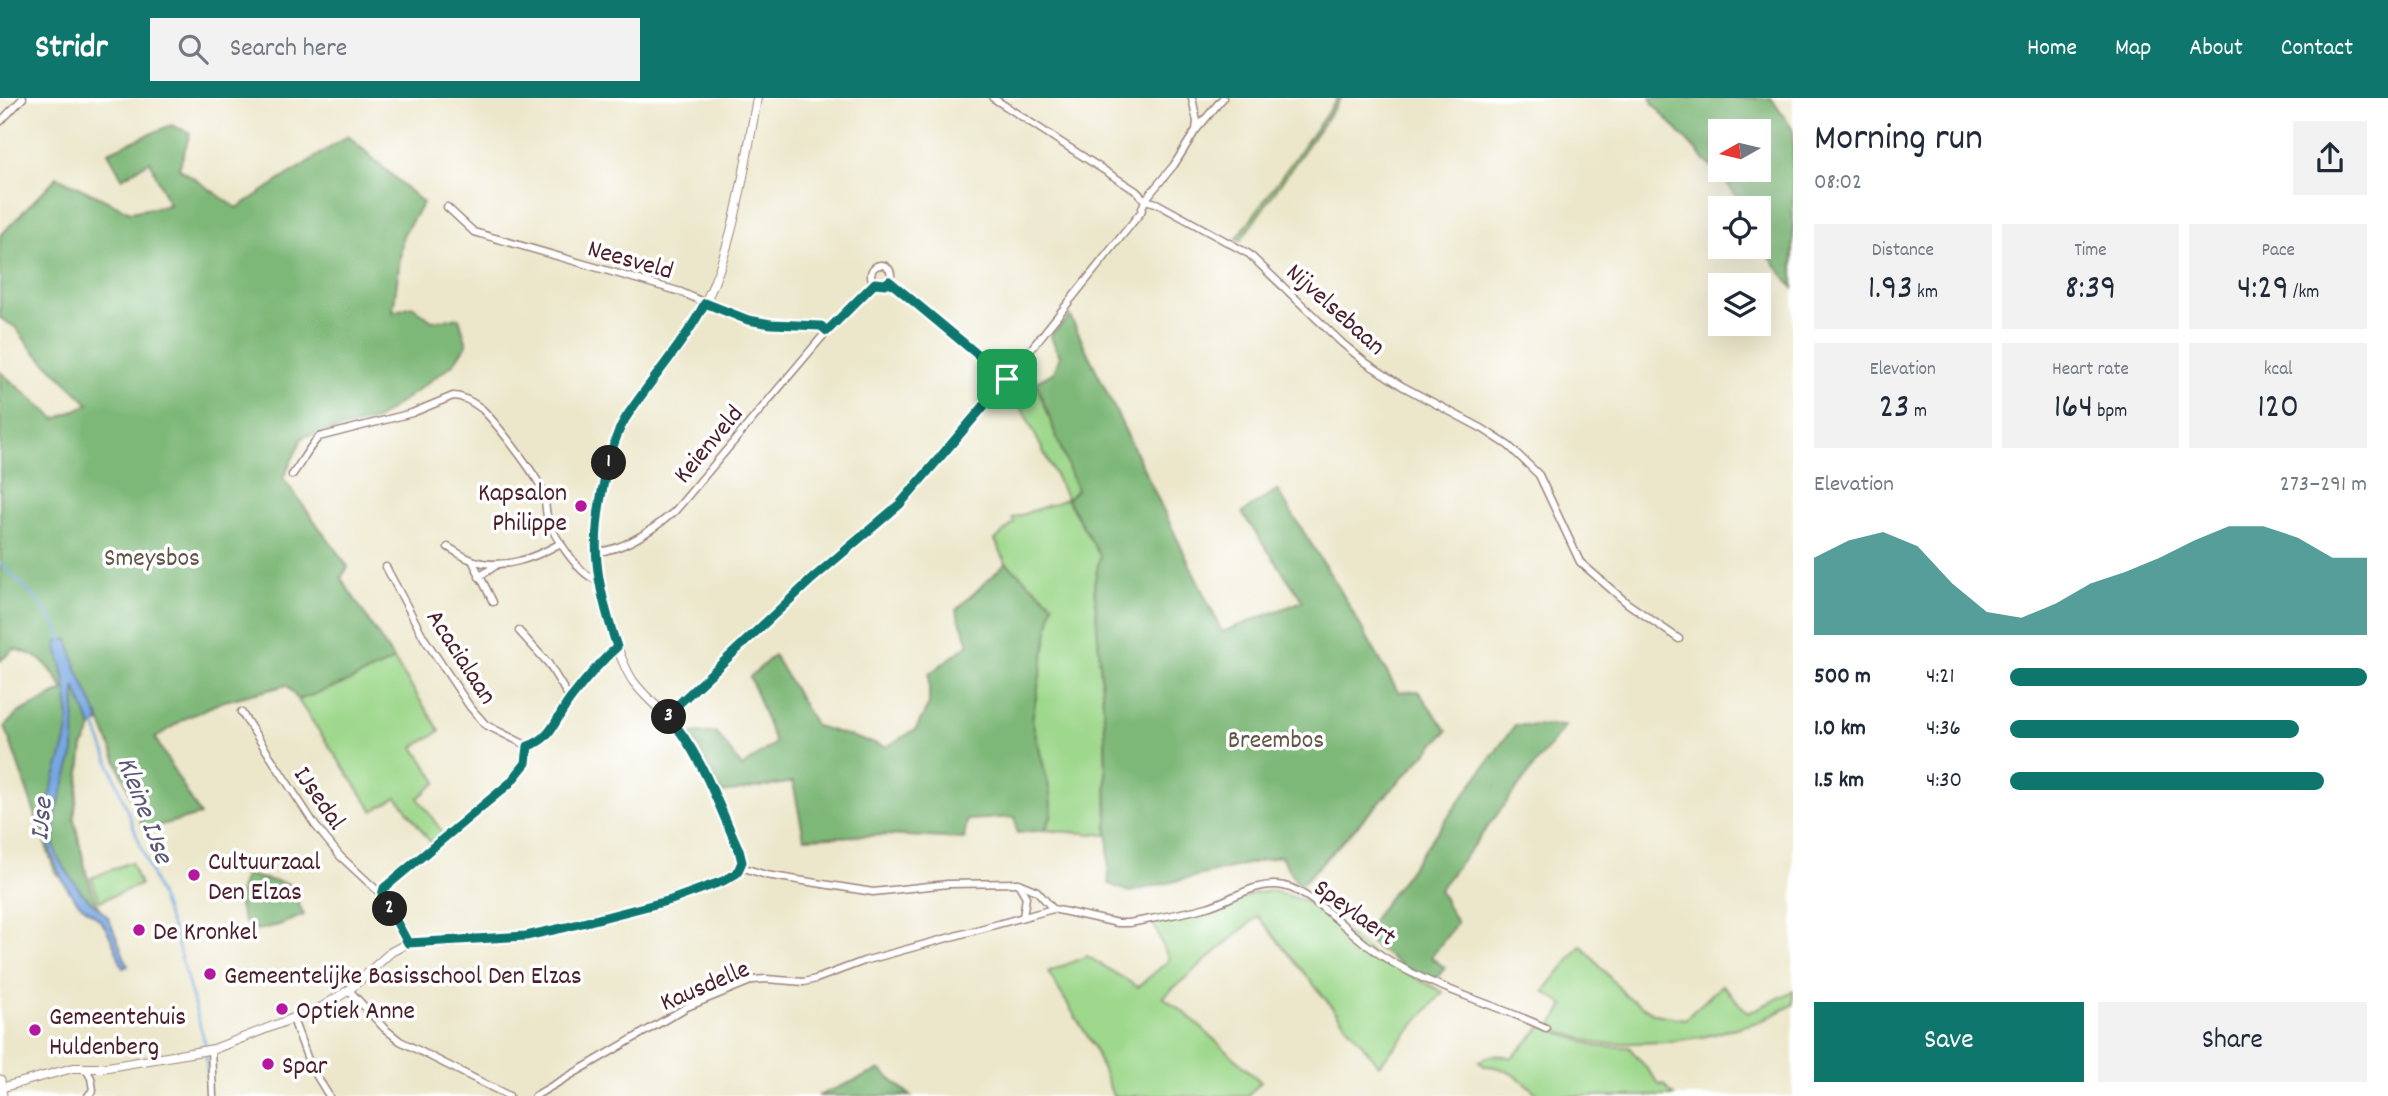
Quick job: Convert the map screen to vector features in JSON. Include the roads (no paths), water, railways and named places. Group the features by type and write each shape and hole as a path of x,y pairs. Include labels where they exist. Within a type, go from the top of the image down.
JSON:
{"street":[{"path":"1,1088 73,1068 86,1069 208,1050 322,1007 349,990 391,953 408,943 526,936 567,927 689,894 732,877 741,867 741,856 686,739 632,679 617,647 598,580 596,532 603,489 627,415 683,341 705,303 724,257 734,223 757,98"},
{"name":"Nijvelsebaan","path":"993,98 1136,191 1145,200 1156,203 1249,254 1365,362 1402,386 1483,429 1517,453 1539,475 1580,562 1627,603 1679,639"},
{"path":"1192,98 1197,121 1196,130"},
{"path":"667,715 812,579 900,504 1007,379 1141,212 1145,200 1223,98"},
{"path":"0,122 20,99"},
{"name":"Neesveld","path":"447,207 474,232 681,292 748,320 771,324 821,326 827,331"},
{"path":"875,283 871,275 873,269 882,265 890,273 889,281"},
{"path":"889,281 1007,379"},
{"path":"875,283 885,284 889,281"},
{"path":"827,331 875,283"},
{"name":"Keienveld","path":"596,552 612,550 658,526 675,511 827,331"},
{"path":"292,475 308,454 309,447 319,437 412,413 453,396 460,396 482,410 535,478 545,495 551,527 589,578 598,580"},
{"path":"447,547 472,560 498,564 526,559 561,543"},
{"path":"472,560 494,602"},
{"path":"479,577 498,564"},
{"name":"Acacialaan","path":"386,567 424,638 470,707 486,725 528,746"},
{"path":"519,631 548,663 570,699"},
{"path":"382,895 384,888 404,870 510,783 526,763 528,746 538,743 551,731 570,699 617,647"},
{"name":"IJsedal","path":"241,712 315,825 340,856 382,895 408,943"},
{"path":"741,867 766,875 873,892 948,884 1018,883 1026,897 1023,917"},
{"name":"Speylaert","path":"1018,883 1037,891 1053,909"},
{"name":"Speylaert","path":"1023,917 1053,909 1107,922 1129,923 1210,906 1254,888 1284,886 1297,891 1318,906 1380,955 1449,990 1512,1012 1546,1028"},
{"name":"Kausdelle","path":"535,1096 687,1007 738,985 758,979 804,982 864,961 1023,917"},
{"path":"349,990 384,1028 400,1041 509,1096"},
{"path":"293,1019 310,1065 329,1096"},
{"path":"208,1050 213,1096"},
{"path":"86,1069 93,1090 88,1096"}],"water":[{"path":"68,639 75,664 100,722 91,726 75,687 74,752 56,812 54,844 58,858 81,892 108,917 128,966 123,968 103,924 79,903 63,880 51,854 47,836 47,808 68,722 66,687 56,643"}],"waterway":[{"name":"IJse","path":"0,563 45,610 63,643"},
{"name":"Kleine IJse","path":"94,723 175,936 206,1047"},
{"name":"Kleine IJse","path":"206,1054 209,1096"}],"place":[{"name":"Kapsalon Philippe","path":"581,506"},
{"name":"Cultuurzaal Den Elzas","path":"194,875"},
{"name":"De Kronkel","path":"139,930"},
{"name":"Gemeentelijke Basisschool Den Elzas","path":"210,974"},
{"name":"Optiek Anne","path":"282,1009"},
{"name":"Gemeentehuis Huldenberg","path":"35,1030"},
{"name":"Spar","path":"268,1064"}],"park label":[{"name":"Smeysbos","path":"152,556"},
{"name":"Breembos","path":"1276,738"}]}
